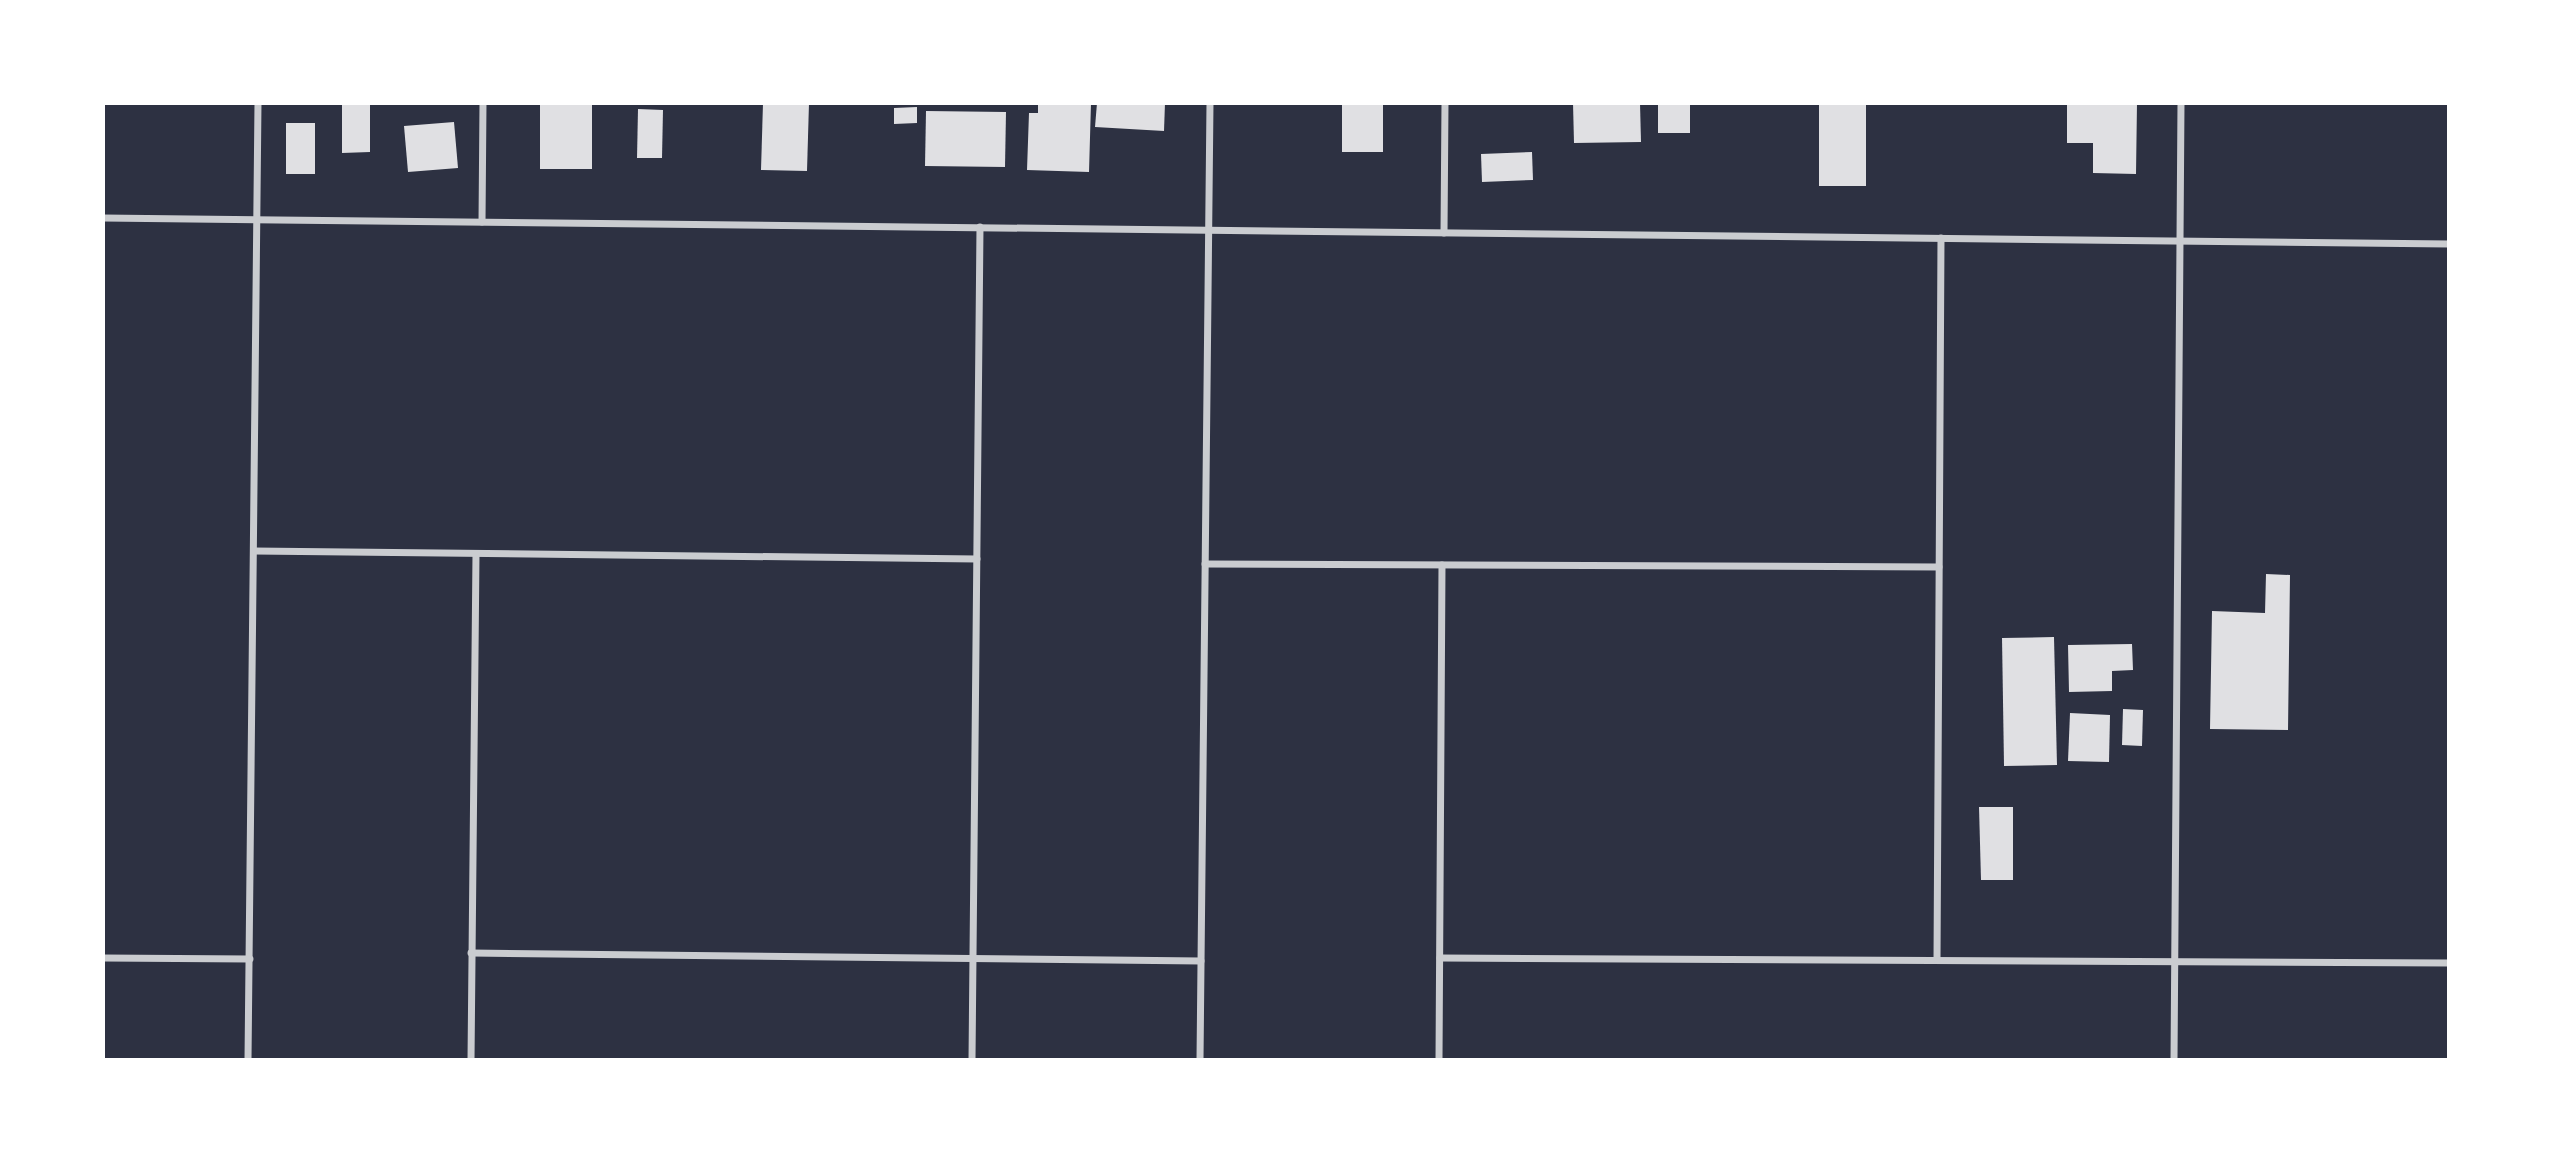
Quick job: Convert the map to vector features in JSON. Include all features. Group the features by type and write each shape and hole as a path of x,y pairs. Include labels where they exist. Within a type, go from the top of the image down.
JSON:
{"street":[{"path":"248,1060 258,103"},
{"path":"481,222 483,103"},
{"path":"1200,1060 1210,103"},
{"path":"1444,233 1445,103"},
{"path":"2174,1060 2181,103"},
{"path":"103,218 2449,244"},
{"path":"972,1060 980,228"},
{"path":"1937,960 1941,238"},
{"path":"254,551 977,559"},
{"path":"471,1060 475,554"},
{"path":"1205,564 1939,567"},
{"path":"1439,1060 1442,565"},
{"path":"471,953 1201,961"},
{"path":"103,958 250,960"},
{"path":"1440,958 2449,963"}],"building":[{"path":"342,103 370,103 370,152 342,153"},
{"path":"540,103 592,103 592,169 540,169"},
{"path":"763,103 809,103 807,171 761,170"},
{"path":"1038,103 1091,103 1089,172 1027,170 1029,113 1038,113"},
{"path":"1097,103 1165,103 1164,131 1095,127"},
{"path":"1342,103 1383,103 1383,152 1342,152"},
{"path":"1573,103 1640,103 1641,142 1574,143"},
{"path":"1658,103 1690,103 1690,133 1658,133"},
{"path":"1819,103 1866,103 1866,186 1819,186"},
{"path":"2067,103 2137,103 2136,174 2093,173 2093,143 2067,143"},
{"path":"917,107 917,123 894,124 894,108"},
{"path":"638,109 663,110 662,158 637,158"},
{"path":"926,111 1006,112 1005,167 925,166"},
{"path":"454,122 458,168 408,172 404,126"},
{"path":"286,123 315,123 315,174 286,174"},
{"path":"1532,152 1533,180 1482,182 1481,154"},
{"path":"2266,574 2290,575 2288,730 2210,729 2212,611 2265,613"},
{"path":"2054,637 2057,765 2004,766 2002,638"},
{"path":"2132,644 2133,670 2112,671 2112,691 2069,692 2068,645"},
{"path":"2123,709 2143,710 2142,746 2122,745"},
{"path":"2070,713 2110,715 2109,762 2068,761"},
{"path":"1979,807 2013,807 2013,880 1981,880"}]}
